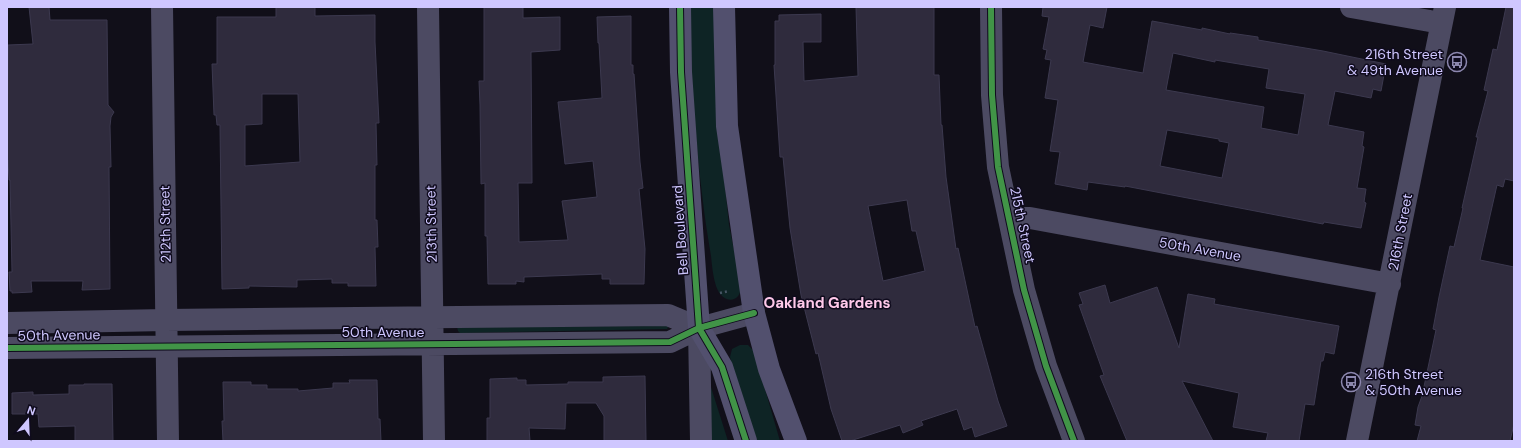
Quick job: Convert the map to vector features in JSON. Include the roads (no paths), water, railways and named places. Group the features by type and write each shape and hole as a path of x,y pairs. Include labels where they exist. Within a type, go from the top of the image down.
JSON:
{"street":[{"name":"212th Street","path":"162,7 168,441"},
{"name":"213th Street","path":"428,7 434,441"},
{"name":"Bell Boulevard","path":"680,7 681,72 699,328 722,367 746,441"},
{"path":"724,7 727,126 754,314 769,369 796,441"},
{"name":"215th Street","path":"991,7 992,95 998,167 1024,290 1046,366 1074,441"},
{"path":"1350,7 1441,12"},
{"name":"216th Street","path":"1357,441 1390,284 1441,12"},
{"name":"50th Avenue","path":"1010,218 1030,218 1390,284"},
{"name":"50th Avenue","path":"7,348 670,342 699,328 754,314"},
{"name":"50th Avenue","path":"7,323 668,315 699,328"},
{"path":"699,328 701,441"}],"place":[{"name":"216th Street & 49th Avenue","path":"1457,62"},
{"name":"216th Street & 50th Avenue","path":"1351,382"}],"district":[{"name":"Oakland Gardens","path":"827,303"}]}
